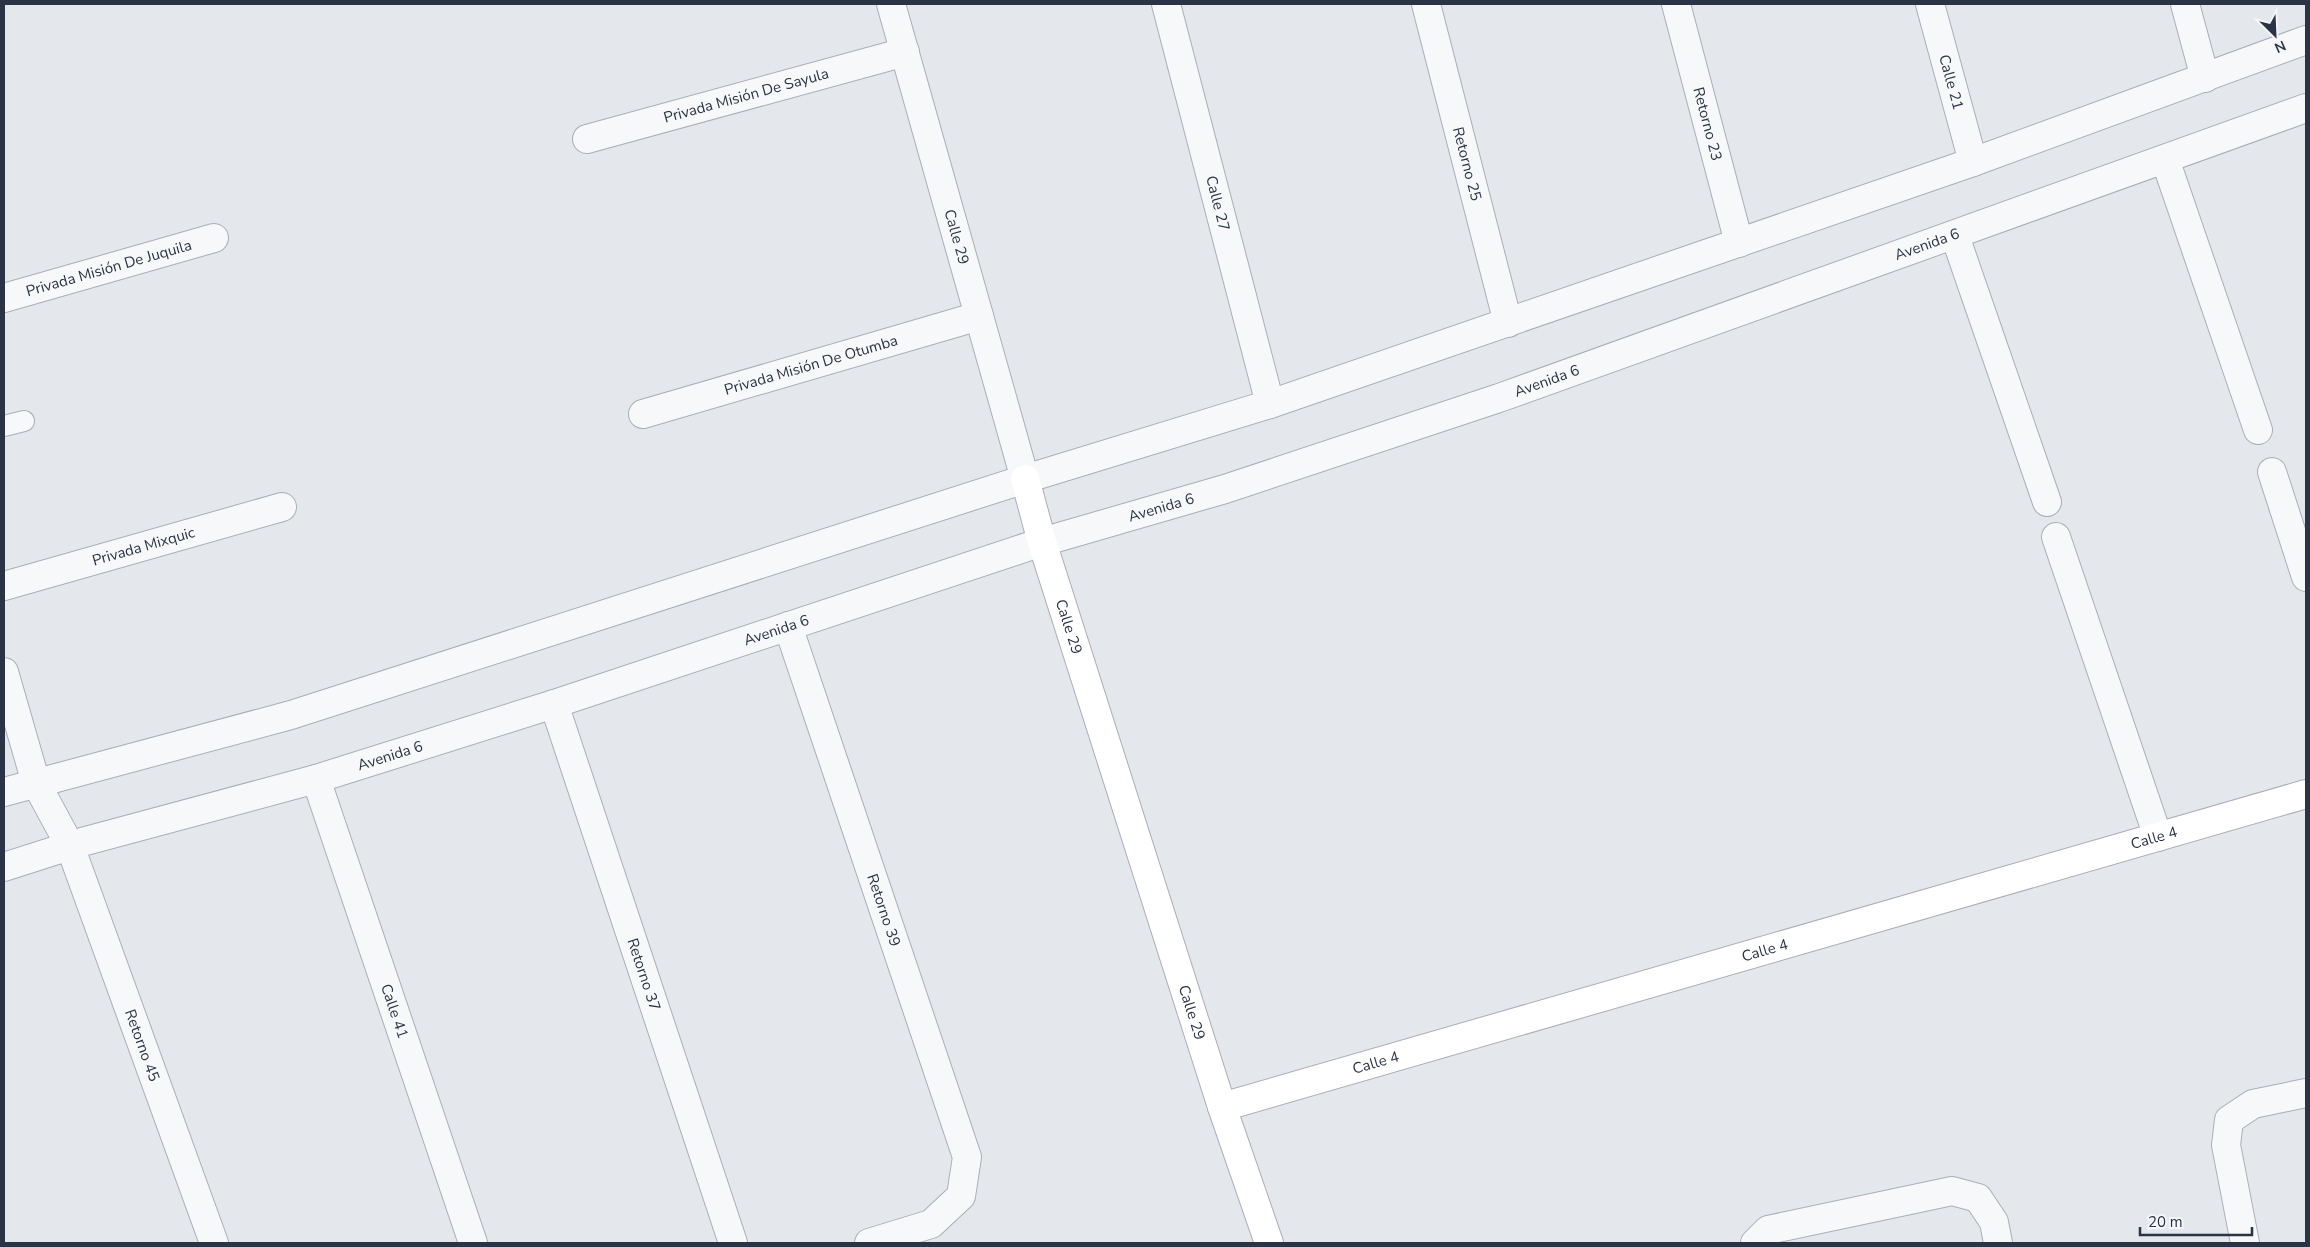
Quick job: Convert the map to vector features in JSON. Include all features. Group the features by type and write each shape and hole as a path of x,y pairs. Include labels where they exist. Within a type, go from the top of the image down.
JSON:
{"main road":[{"name":"Calle 29","path":"1025,479 1042,542 1222,1107 1269,1243"},
{"name":"Calle 4","path":"1222,1107 2306,794"}],"street":[{"name":"Calle 29","path":"891,4 1025,479"},
{"name":"Calle 27","path":"1166,4 1270,404"},
{"name":"Retorno 25","path":"1426,4 1508,323"},
{"name":"Retorno 23","path":"1676,4 1739,243"},
{"name":"Calle 21","path":"1930,4 1973,162"},
{"path":"2185,4 2205,78"},
{"path":"4,792 291,715 1025,479 1270,404 1973,162 2306,40"},
{"name":"Privada Misión De Sayula","path":"587,140 905,52"},
{"name":"Avenida 6","path":"4,867 70,846 316,779 554,704 1042,542 1225,489 1500,398 1955,236 2306,108"},
{"path":"2166,159 2258,430"},
{"path":"1955,236 2047,502"},
{"name":"Privada Misión De Juquila","path":"4,298 214,238"},
{"name":"Privada Misión De Otumba","path":"643,414 979,316"},
{"path":"2272,472 2306,577"},
{"name":"Privada Mixquic","path":"4,586 282,507"},
{"path":"2056,537 2158,837"},
{"name":"Retorno 39","path":"788,626 968,1157 962,1196 931,1224 869,1243"},
{"name":"Retorno 45","path":"4,672 36,782 70,846 214,1243"},
{"name":"Retorno 37","path":"554,704 730,1239 734,1243"},
{"name":"Calle 41","path":"316,779 473,1243"},
{"path":"2245,1243 2226,1145 2229,1120 2253,1104 2306,1093"},
{"path":"1755,1243 1768,1230 1952,1192 1978,1198 1994,1222 1998,1243"}],"lane":[{"path":"4,426 24,421"}]}
